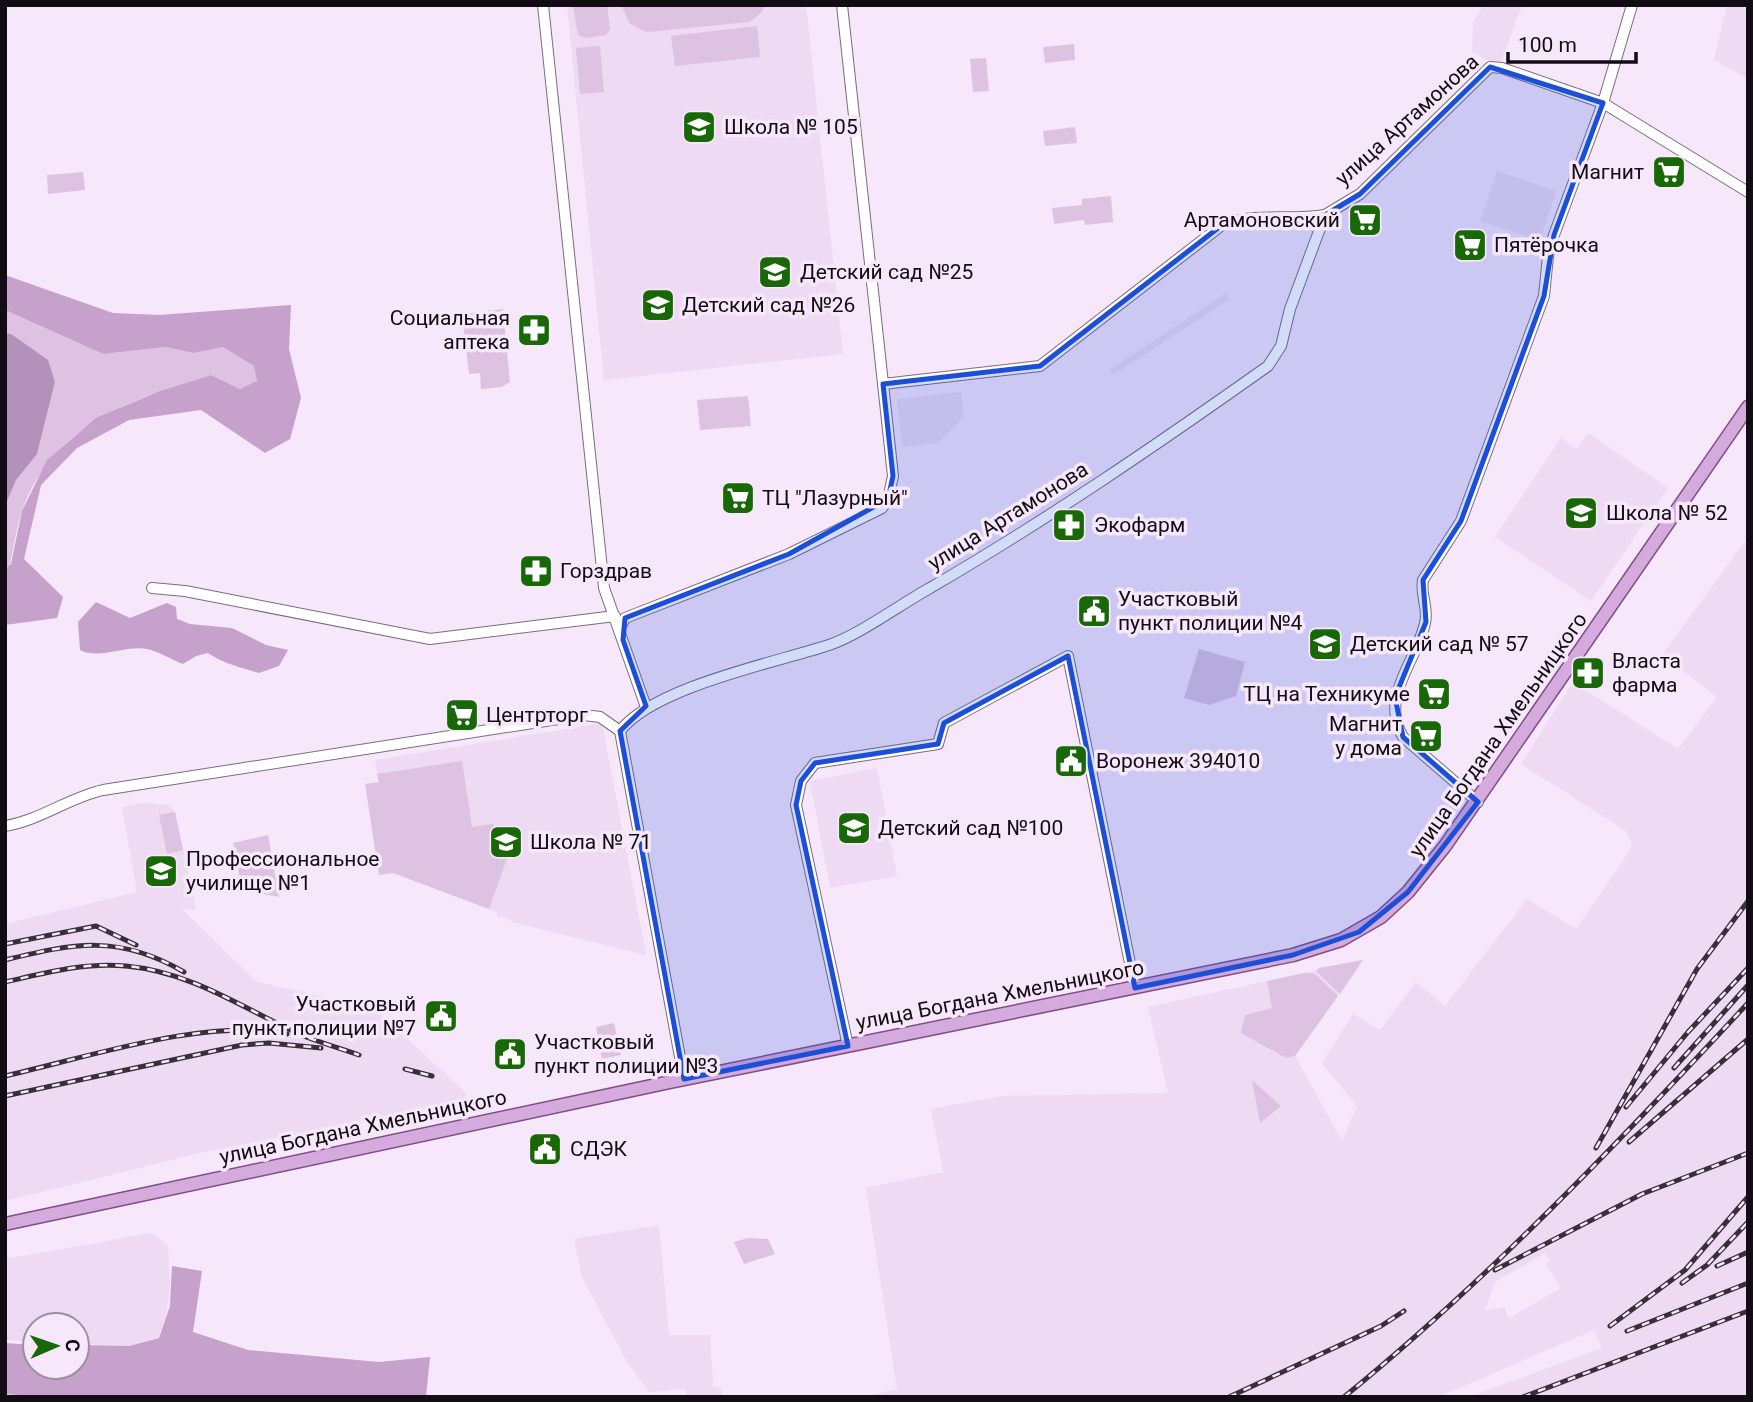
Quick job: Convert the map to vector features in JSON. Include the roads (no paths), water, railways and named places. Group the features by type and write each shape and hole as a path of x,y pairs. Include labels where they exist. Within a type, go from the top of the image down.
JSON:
{"main road":[{"name":"улица Богдана Хмельницкого","path":"5,1224 684,1079 1293,955 1359,932 1381,917 1408,892 1478,802 1748,407"}],"street":[{"path":"544,5 604,588 646,707"},
{"path":"620,628 625,618 789,554 882,508 888,499 893,476 842,5"},
{"path":"1478,802 1403,737 1396,722 1395,702 1426,622 1421,591 1423,580 1461,521 1543,300 1548,256 1554,235 1602,103 1632,5"},
{"name":"улица Артамонова","path":"620,731 646,707 689,689 833,644 1031,529 1268,366 1282,346 1290,309 1325,215 1360,194 1490,67 1502,68 1602,103"},
{"path":"1602,103 1748,192"},
{"path":"883,384 1040,366 1222,225 1240,219 1306,218 1325,215"},
{"path":"152,588 185,591 430,639 615,617"},
{"path":"848,1046 796,804 801,780 815,763 938,744 944,723 1068,656 1135,988"},
{"path":"5,826 37,818 69,800 103,790 584,715 600,717 620,731 684,1079"}],"railway":[{"path":"1596,1148 1697,969 1748,901"},
{"path":"5,944 96,926 136,945"},
{"path":"5,960 53,949 96,945 138,952 184,972"},
{"path":"5,982 65,969 95,966 126,966 150,970 194,983 299,1034 359,1055"},
{"path":"1626,1107 1688,1032 1748,968"},
{"path":"1674,1068 1748,985"},
{"path":"1344,1397 1451,1305 1553,1207 1748,1003"},
{"path":"5,1076 109,1050 184,1035 255,1030 287,1034"},
{"path":"1629,1142 1748,1039"},
{"path":"5,1096 242,1045 269,1043 321,1048"},
{"path":"405,1069 432,1076"},
{"path":"1495,1270 1642,1194 1748,1153"},
{"path":"1610,1326 1685,1270 1747,1198"},
{"path":"1682,1283 1707,1265 1748,1222"},
{"path":"1717,1266 1748,1252"},
{"path":"1627,1331 1748,1283"},
{"path":"1229,1397 1381,1326 1404,1311"},
{"path":"1523,1397 1748,1311"}],"place":[{"name":"Школа № 105","path":"699,127"},
{"name":"Магнит","path":"1669,172"},
{"name":"Артамоновский","path":"1365,220"},
{"name":"Пятёрочка","path":"1470,245"},
{"name":"Детский сад №25","path":"775,272"},
{"name":"Детский сад №26","path":"658,305"},
{"name":"Социальная аптека","path":"534,330"},
{"name":"ТЦ \"Лазурный\"","path":"738,498"},
{"name":"Школа № 52","path":"1581,513"},
{"name":"Экофарм","path":"1069,525"},
{"name":"Горздрав","path":"536,571"},
{"name":"Участковый пункт полиции №4","path":"1094,611"},
{"name":"Детский сад № 57","path":"1325,644"},
{"name":"Власта фарма","path":"1588,673"},
{"name":"ТЦ на Техникуме","path":"1434,694"},
{"name":"Центрторг","path":"462,715"},
{"name":"Магнит у дома","path":"1426,736"},
{"name":"Воронеж 394010","path":"1071,761"},
{"name":"Детский сад №100","path":"854,828"},
{"name":"Школа № 71","path":"506,842"},
{"name":"Профессиональное училище №1","path":"161,871"},
{"name":"Участковый пункт полиции №7","path":"441,1016"},
{"name":"Участковый пункт полиции №3","path":"510,1054"},
{"name":"СДЭК","path":"545,1149"}]}
